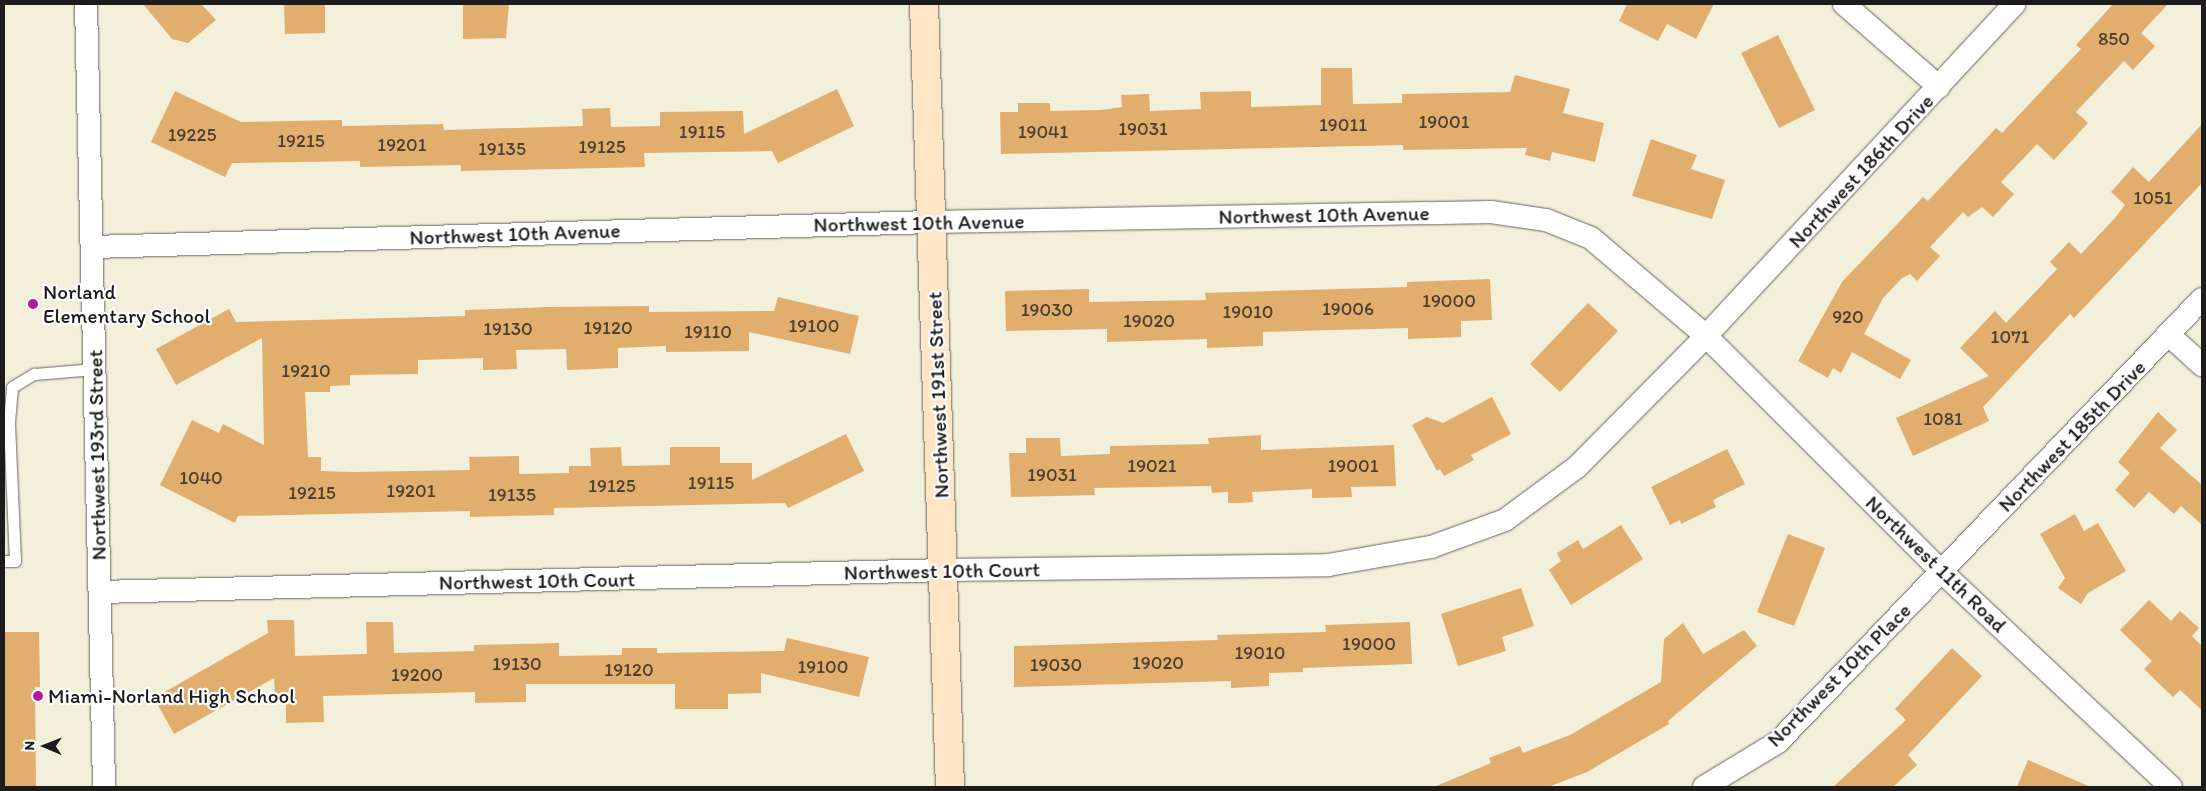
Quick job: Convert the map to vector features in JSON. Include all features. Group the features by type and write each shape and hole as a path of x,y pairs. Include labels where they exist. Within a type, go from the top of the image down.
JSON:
{"street":[{"name":"Northwest 193rd Street","path":"86,4 96,369 104,787"},
{"name":"Northwest 191st Street","path":"924,4 930,222 945,570 950,787"},
{"path":"1844,4 1939,87"},
{"name":"Northwest 186th Drive","path":"1706,336 2014,4"},
{"name":"Northwest 10th Avenue","path":"93,247 930,222 1491,212 1537,218 1591,238 1706,336"},
{"name":"Northwest 185th Drive","path":"1942,572 2202,299"},
{"path":"2169,335 2202,365"},
{"name":"Northwest 10th Court","path":"100,592 945,570 1328,565 1431,547 1505,520 1576,467 1706,336"},
{"name":"Northwest 11th Road","path":"1706,336 1942,572 2171,787"},
{"name":"Northwest 10th Place","path":"1704,787 1778,742 1942,572"}],"lane":[{"path":"4,561 15,561 6,422 12,387 34,374 96,369"}],"building":[{"path":"143,4 201,4 216,20 188,43 172,39"},
{"path":"284,4 325,4 325,33 285,34"},
{"path":"463,4 509,4 506,38 463,39"},
{"path":"1627,4 1714,4 1696,39 1667,24 1658,41 1619,21"},
{"path":"2113,4 2168,4 2141,33 2155,46 2133,70 2124,61 2076,112 2088,123 2054,160 2037,144 2001,182 2014,194 1993,217 1982,207 1968,217 1963,212 1930,247 1940,256 1917,281 1910,274 1902,278 1883,298 1864,334 1911,360 1900,379 1852,352 1841,373 1833,368 1828,378 1798,361 1842,282 1923,197 1928,201 1996,128 2002,133 2081,49 2076,45"},
{"path":"1778,35 1815,110 1779,128 1741,53"},
{"path":"1321,68 1352,68 1353,104 1402,103 1402,94 1510,92 1515,75 1570,89 1563,113 1604,123 1595,162 1552,152 1550,161 1525,155 1527,148 1403,150 1403,145 1001,154 1000,112 1018,112 1018,103 1050,103 1050,111 1101,110 1122,107 1121,95 1149,94 1150,111 1201,109 1200,92 1251,91 1251,107 1321,105"},
{"path":"837,89 854,126 778,163 772,151 644,153 645,167 561,169 461,171 461,165 360,167 360,161 232,163 225,177 151,142 175,91 241,122 342,120 342,126 443,124 444,130 583,126 582,109 610,108 611,127 660,126 660,112 743,111 744,134"},
{"path":"2202,124 2202,183 2074,318 2070,314 1983,407 1989,421 1913,456 1896,418 1989,376 1960,348 1995,311 2006,323 2057,269 2050,262 2069,242 2081,254 2125,205 2111,192 2133,167 2149,182"},
{"path":"1651,139 1697,155 1691,169 1725,180 1712,219 1632,196"},
{"path":"1490,279 1492,320 1461,321 1461,337 1408,339 1408,328 1263,332 1263,346 1207,348 1207,339 1107,342 1107,329 1006,331 1005,291 1089,289 1089,302 1206,300 1205,293 1407,287 1407,282"},
{"path":"778,297 859,316 850,354 749,332 749,351 666,352 666,346 618,348 618,368 567,370 566,349 516,350 517,369 483,370 483,358 418,360 418,374 350,375 350,385 330,386 330,392 305,392 308,457 321,457 321,471 353,472 470,470 469,457 519,456 519,474 569,473 569,466 591,466 590,448 621,447 622,466 670,465 670,447 720,447 720,463 752,463 752,480 846,434 864,471 788,508 785,503 554,508 554,515 470,517 470,511 238,516 235,523 160,485 192,420 219,433 223,424 264,445 262,338 176,385 156,349 229,309 236,322 465,316 465,310 549,307 649,306 649,312 774,311"},
{"path":"1588,303 1618,331 1560,392 1530,364"},
{"path":"1492,397 1511,434 1471,455 1474,460 1444,476 1440,469 1437,471 1412,425 1427,417 1443,423"},
{"path":"2158,412 2177,430 2160,448 2202,485 2202,525 2181,506 2174,514 2149,492 2134,508 2115,490 2130,473 2118,462"},
{"path":"1261,435 1261,450 1394,445 1396,486 1351,487 1352,497 1312,498 1312,489 1252,492 1253,502 1240,503 1228,503 1228,492 1212,493 1211,486 1094,488 1095,495 1011,497 1009,453 1026,453 1026,438 1060,438 1061,456 1110,454 1110,446 1209,444 1208,438"},
{"path":"1727,449 1745,484 1713,500 1716,507 1681,524 1680,520 1670,525 1651,487"},
{"path":"2075,514 2084,531 2098,523 2126,571 2088,593 2081,604 2058,588 2065,578 2040,534"},
{"path":"1621,525 1643,559 1571,605 1549,570 1561,561 1557,553 1578,540 1583,549"},
{"path":"1788,534 1825,548 1794,626 1757,612"},
{"path":"1521,588 1534,626 1502,637 1506,651 1458,666 1441,614"},
{"path":"2149,600 2171,621 2180,611 2199,628 2192,636 2202,646 2202,710 2180,690 2173,697 2144,669 2152,661 2120,630"},
{"path":"267,620 294,620 295,656 367,654 366,622 393,622 394,653 474,651 474,645 559,643 559,656 622,655 622,648 657,648 657,653 784,651 787,638 869,657 859,697 761,673 761,693 728,694 728,709 675,709 675,684 526,684 526,702 475,703 475,692 323,696 324,722 286,723 286,697 275,698 274,678 174,734 154,698 268,633"},
{"path":"1410,622 1412,664 1303,668 1303,672 1269,673 1269,686 1231,688 1231,681 1014,687 1014,646 1218,640 1217,635 1326,632 1325,625"},
{"path":"1683,623 1703,654 1744,630 1757,646 1668,721 1669,724 1587,772 1548,787 1434,787 1491,763 1489,758 1520,746 1523,753 1570,735 1661,682 1664,639"},
{"path":"4,632 39,632 40,687 35,687 36,787 4,787"},
{"path":"1952,648 1982,676 1908,755 1917,765 1893,787 1833,787 1906,720 1895,709"},
{"path":"2028,760 2091,787 2017,787"}],"place":[{"name":"Norland Elementary School","path":"33,304"},
{"name":"Miami-Norland High School","path":"38,696"}]}
